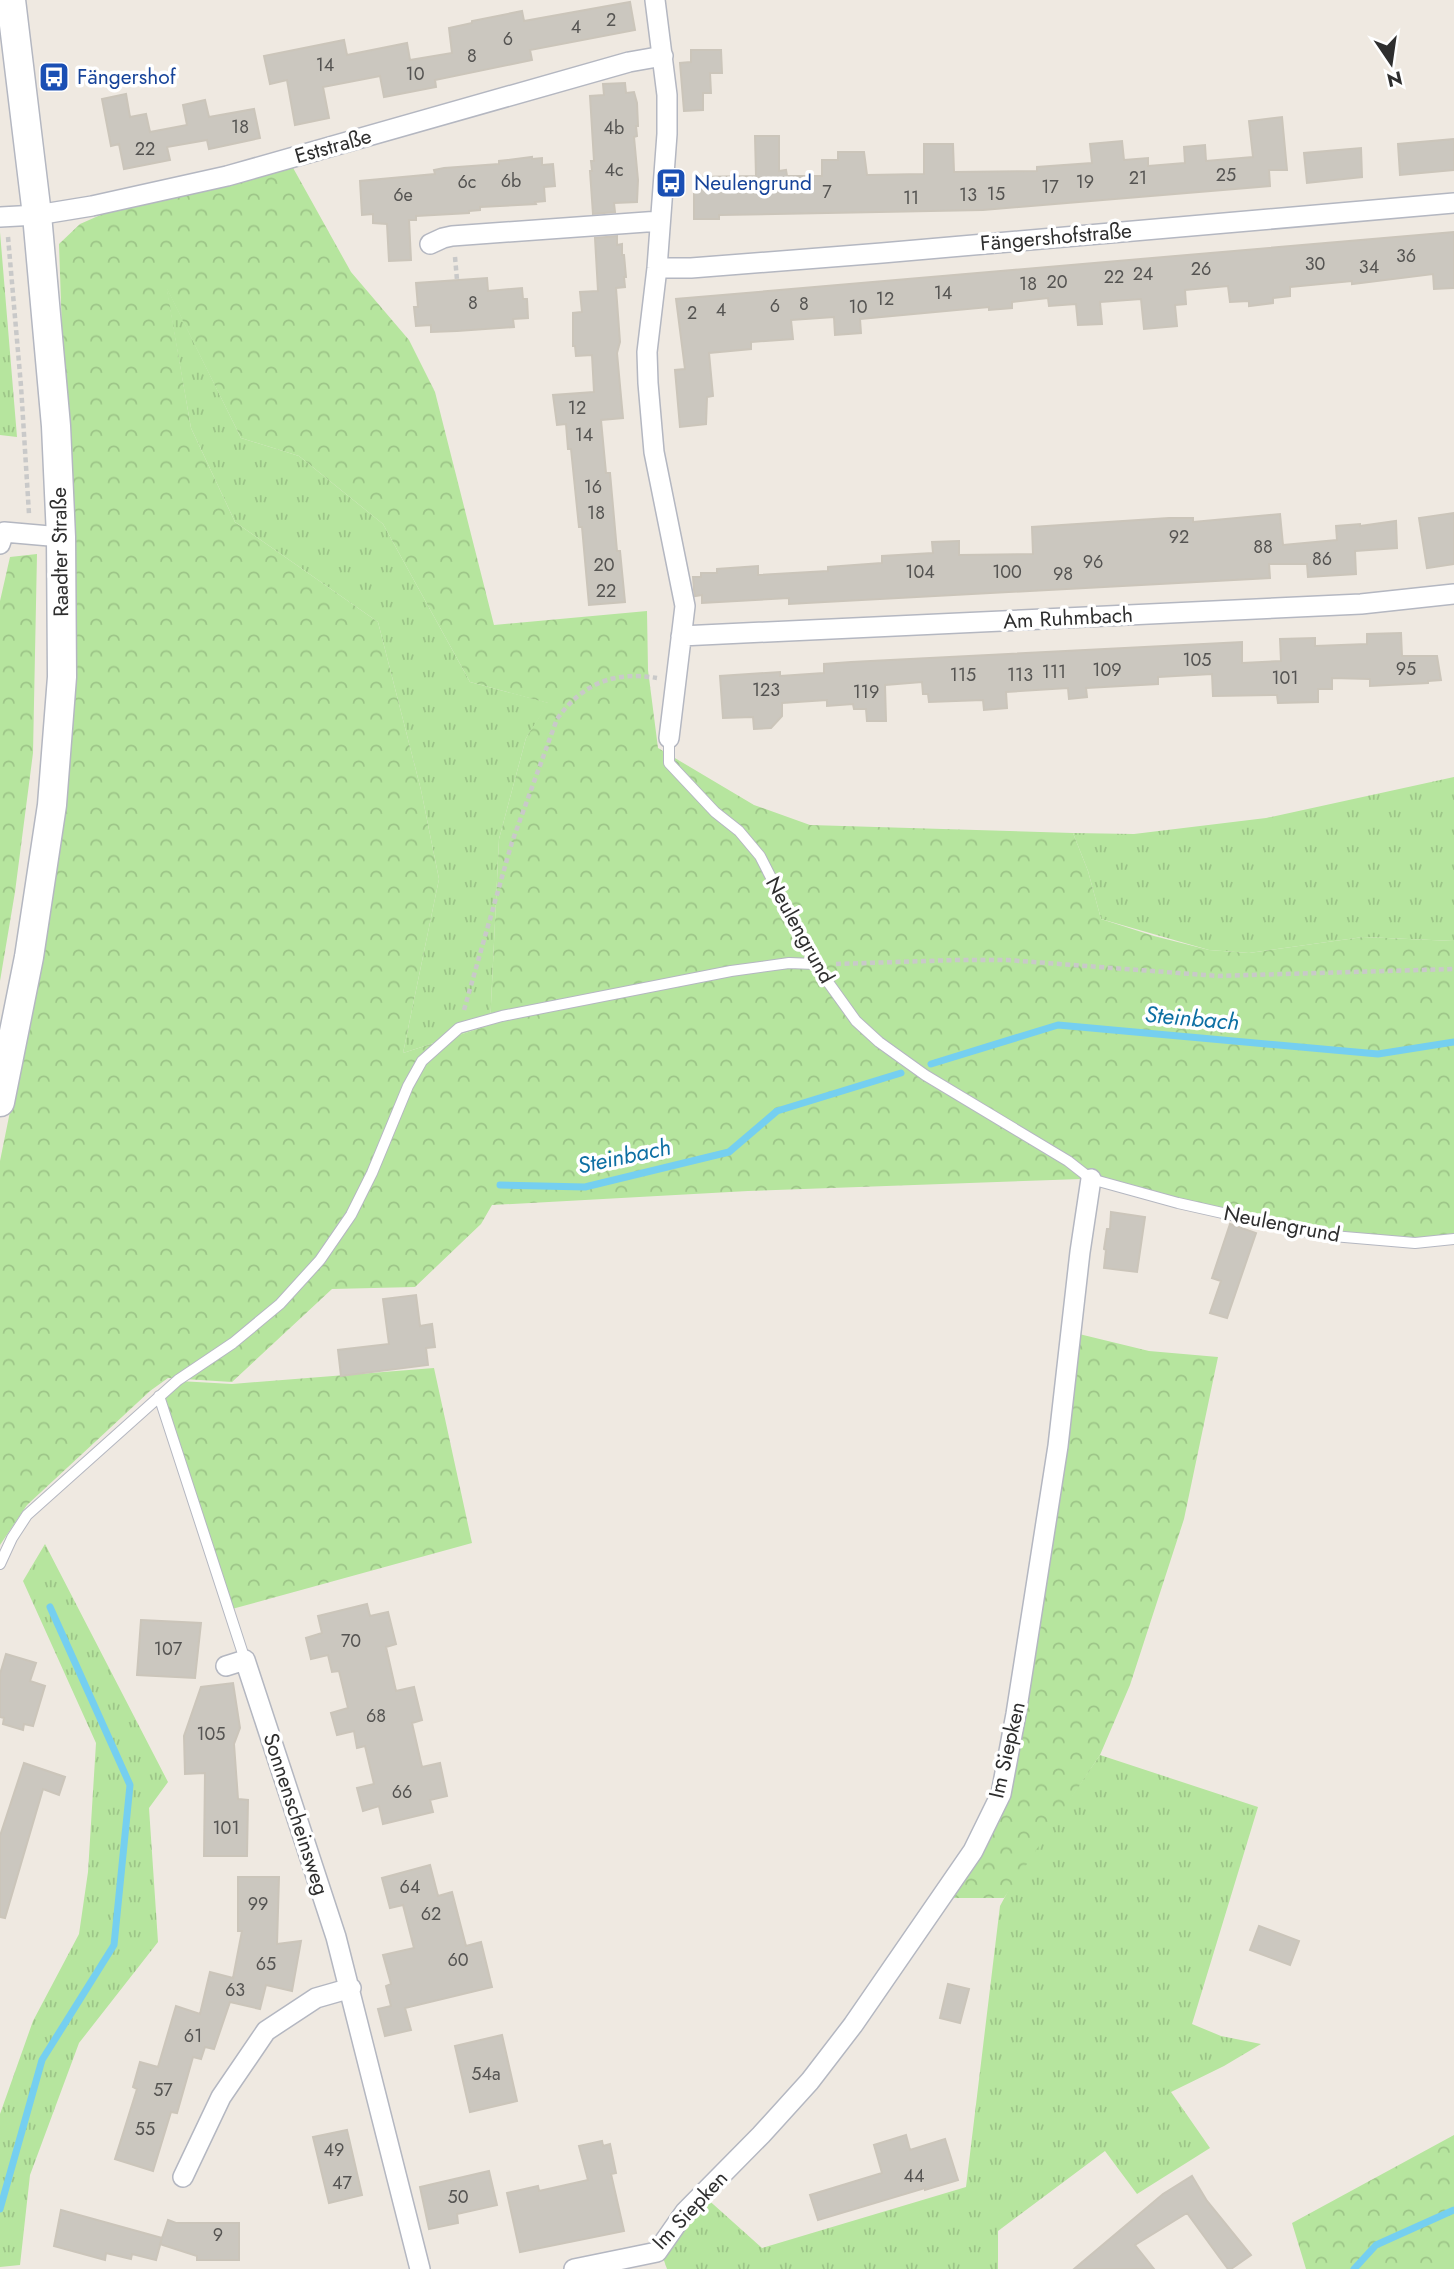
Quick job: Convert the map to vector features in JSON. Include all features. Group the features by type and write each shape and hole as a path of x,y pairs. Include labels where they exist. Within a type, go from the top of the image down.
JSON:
{"main road":[{"name":"Raadter Straße","path":"0,1102 29,957 52,805 62,677 61,537 56,426 37,215 11,0"}],"street":[{"name":"Neulengrund","path":"655,0 667,95 667,134 657,268 647,352 656,463 685,606 669,738"},
{"name":"Eststraße","path":"3,217 37,215 92,206 227,176 629,62 663,56"},
{"name":"Fängershofstraße","path":"657,268 691,268 1454,203"},
{"path":"430,244 452,236 660,221"},
{"path":"0,541 4,533 61,537"},
{"name":"Am Ruhmbach","path":"681,636 1361,604 1454,594"},
{"name":"Im Siepken","path":"574,2269 661,2260 685,2212 761,2136 810,2081 853,2025 973,1851 1001,1794 1058,1446 1091,1179"},
{"path":"226,1665 245,1660"},
{"name":"Sonnenscheinsweg","path":"245,1660 351,1989 420,2269"},
{"path":"183,2177 221,2096 266,2031 316,1998 351,1989"}],"lane":[{"name":"Neulengrund","path":"669,738 669,763 715,812 740,831 760,856 814,964 856,1021 879,1042 925,1075 1068,1161 1091,1179 1178,1203 1321,1236 1415,1243 1454,1239"},
{"path":"0,1564 27,1515 159,1396 233,1343 280,1304 320,1260 356,1204 372,1173 408,1086 422,1060 459,1028 502,1016 731,971 789,963 814,964"},
{"path":"159,1396 245,1660"}],"path":[{"path":"3,217 21,386 30,535"},
{"path":"459,1028 512,842 557,719 588,687 613,678 644,676 675,681"},
{"path":"814,964 1007,960 1218,976 1454,970"}],"green space":[{"path":"292,166 351,272 409,340 435,392 494,625 647,611 648,670 658,748 754,805 810,825 1073,833 1088,871 1101,919 1209,950 1249,953 1363,937 1454,941 1454,1238 1416,1242 1321,1234 1082,1179 748,1191 492,1205 481,1224 415,1287 332,1289 232,1382 168,1378 150,1391 27,1505 0,1545 0,1161 21,1057 69,538 59,244 80,224 105,213","holes":["167,289 241,438 299,456 383,524 470,682 548,703 526,738 499,839 490,1025 403,1053 439,879 421,790 378,622 235,522 191,428"]},
{"path":"0,232 17,437 0,435"},
{"path":"166,286 241,438 299,456 383,524 470,682 549,703 526,738 499,839 490,1025 403,1053 439,879 421,790 378,622 235,522 191,428"},
{"path":"37,554 33,753 0,981 0,601 10,557"},
{"path":"1454,777 1454,941 1363,937 1249,953 1209,950 1101,919 1088,871 1073,833 1134,834 1266,818"},
{"path":"1075,1333 1149,1351 1218,1357 1184,1519 1130,1685 1100,1755 1004,1898 942,1898 1004,1795"},
{"path":"434,1368 472,1543 232,1609 159,1396 179,1381 232,1384"},
{"path":"45,1544 168,1782 149,1808 158,1942 79,2043 30,2175 20,2265 0,2267 0,2114 33,2021 79,1934 88,1872 96,1743 23,1581"},
{"path":"1100,1755 1258,1807 1192,2024 1221,2036 1261,2044 1171,2092 1210,2148 1137,2194 1105,2151 998,2231 998,2269 667,2269 661,2252 704,2196 762,2248 966,2187 1000,1906 1014,1880"},
{"path":"1454,2135 1454,2269 1306,2269 1292,2223"}],"building":[{"path":"630,2 635,30 530,50 532,60 435,80 436,87 384,97 380,76 323,87 329,118 295,125 287,80 270,84 264,56 344,40 347,55 407,43 410,60 452,53 449,28 472,21 522,11 524,21"},
{"path":"691,50 721,50 722,73 710,73 711,93 703,93 703,110 684,111 680,63 691,62"},
{"path":"625,83 626,93 634,92 637,103 638,126 637,136 634,137 637,202 614,203 615,212 593,214 590,171 591,161 594,161 590,96 604,95 603,84"},
{"path":"126,94 130,117 146,114 150,132 187,125 183,105 205,100 209,117 254,109 260,138 209,149 207,140 167,147 170,160 124,169 119,144 111,146 102,99"},
{"path":"1282,117 1287,170 1269,170 1270,186 983,210 719,215 719,219 694,219 694,177 756,176 755,136 779,136 779,171 786,170 787,176 822,176 822,160 838,160 838,152 864,152 867,175 924,174 924,144 953,144 954,172 1037,171 1037,167 1092,163 1090,144 1122,141 1124,160 1148,158 1148,166 1185,163 1184,147 1205,145 1206,161 1253,157 1249,121"},
{"path":"1454,139 1454,170 1400,175 1398,144"},
{"path":"1361,148 1362,177 1307,183 1304,153"},
{"path":"542,158 542,165 553,164 555,186 544,187 545,201 535,202 536,204 480,207 480,210 469,213 416,216 416,220 409,220 411,260 389,261 387,224 373,223 373,214 362,215 360,181 435,174 434,170 444,168 499,164 499,161"},
{"path":"1454,232 1454,288 1434,289 1433,274 1352,284 1352,281 1290,287 1290,296 1273,298 1273,303 1249,306 1249,301 1230,302 1228,286 1185,290 1186,304 1175,305 1177,326 1144,329 1141,299 1100,302 1102,324 1078,325 1076,304 1049,306 1048,298 1012,302 1012,308 989,310 989,307 860,319 861,333 835,335 834,317 791,320 793,339 751,342 751,349 709,353 713,396 707,397 706,424 680,427 675,370 685,369 676,299"},
{"path":"617,236 617,245 622,244 626,277 625,287 616,288 620,342 617,353 623,418 601,420 625,602 589,605 571,449 568,449 566,424 557,425 553,395 594,392 592,355 576,356 573,346 573,313 582,312 580,292 598,291 595,238"},
{"path":"487,278 488,291 522,288 523,299 527,299 528,318 513,319 514,327 431,332 431,325 416,326 416,283"},
{"path":"1454,513 1454,564 1427,568 1419,518"},
{"path":"1280,514 1283,545 1337,540 1336,526 1396,521 1397,548 1355,551 1356,574 1308,577 1307,564 1269,564 1270,578 789,604 789,598 702,603 702,595 695,596 694,590 693,577 701,577 701,573 717,573 717,569 758,566 758,575 828,571 828,567 882,563 882,556 933,553 932,542 959,541 959,555 1033,554 1032,527 1169,518 1193,518 1193,522"},
{"path":"1401,633 1402,656 1437,656 1441,680 1370,686 1370,679 1332,678 1332,689 1318,689 1318,702 1278,703 1277,695 1213,696 1212,674 1158,677 1158,684 1086,688 1087,697 1069,699 1068,688 1006,692 1007,708 984,710 983,700 929,702 928,694 923,694 922,682 885,685 886,721 867,721 866,709 854,709 853,704 827,706 827,700 782,703 782,716 771,728 754,729 753,717 723,718 720,676 780,672 780,676 824,673 824,664 851,662 1242,642 1242,663 1281,661 1280,639 1315,638 1315,646 1367,644 1367,634"},
{"path":"1111,1212 1145,1217 1137,1272 1104,1268 1104,1249 1107,1229 1110,1229"},
{"path":"1230,1224 1256,1233 1227,1318 1210,1313 1221,1281 1212,1278"},
{"path":"416,1295 420,1326 432,1324 435,1347 426,1348 428,1365 341,1376 338,1350 389,1344 383,1299"},
{"path":"367,1604 370,1616 388,1612 396,1644 386,1647 396,1691 414,1687 422,1720 412,1723 422,1767 440,1763 447,1796 430,1800 433,1812 383,1824 379,1806 363,1811 357,1788 374,1784 365,1746 357,1748 354,1731 337,1735 331,1713 348,1708 339,1671 332,1672 328,1655 311,1659 306,1638 322,1633 318,1616"},
{"path":"141,1620 201,1623 195,1678 137,1675"},
{"path":"6,1654 36,1663 30,1681 45,1686 33,1726 24,1724 23,1730 3,1724 4,1718 0,1717 0,1674"},
{"path":"233,1683 240,1728 234,1744 238,1799 248,1800 247,1856 204,1856 205,1773 185,1774 184,1736 201,1687"},
{"path":"24,1763 65,1777 59,1795 43,1789 5,1918 0,1917 0,1836"},
{"path":"430,1865 438,1896 452,1892 466,1946 481,1942 492,1987 405,2008 411,2030 385,2036 378,2009 391,2006 386,1986 391,1984 383,1955 414,1948 403,1905 390,1908 382,1878"},
{"path":"238,1877 279,1877 277,1944 301,1941 292,1991 266,1985 260,2009 230,2002 214,2049 205,2047 201,2059 193,2057 177,2113 171,2112 153,2171 115,2159 137,2089 133,2087 140,2062 158,2067 176,2006 200,2014 210,1972 233,1978 242,1931 238,1931"},
{"path":"1259,1926 1299,1941 1290,1965 1250,1950"},
{"path":"948,1984 969,1989 960,2023 940,2018"},
{"path":"502,2035 517,2101 470,2112 455,2046"},
{"path":"347,2130 362,2195 329,2203 313,2137"},
{"path":"906,2135 910,2150 945,2139 958,2180 818,2220 810,2195 882,2173 874,2145"},
{"path":"602,2141 603,2146 610,2144 616,2173 611,2174 624,2231 520,2252 507,2193 538,2186 539,2191 588,2180 579,2146"},
{"path":"489,2171 497,2205 457,2214 458,2223 429,2229 420,2187"},
{"path":"1192,2176 1207,2201 1251,2255 1228,2269 1187,2213 1135,2245 1154,2269 1074,2269 1163,2194"},
{"path":"61,2210 162,2238 156,2260 132,2254 131,2259 106,2253 105,2260 54,2246"},
{"path":"168,2220 176,2223 239,2223 239,2260 197,2260 197,2256 160,2244"}],"waterway":[{"name":"Steinbach","path":"931,1064 1058,1025 1378,1054 1454,1042"},
{"name":"Steinbach","path":"500,1185 585,1187 729,1152 777,1111 901,1073"},
{"path":"0,2209 42,2060 114,1945 130,1785 50,1607"},
{"path":"1354,2269 1376,2245 1454,2210"}],"place":[{"name":"Fängershof","path":"54,77"},
{"name":"Neulengrund","path":"671,183"}]}
